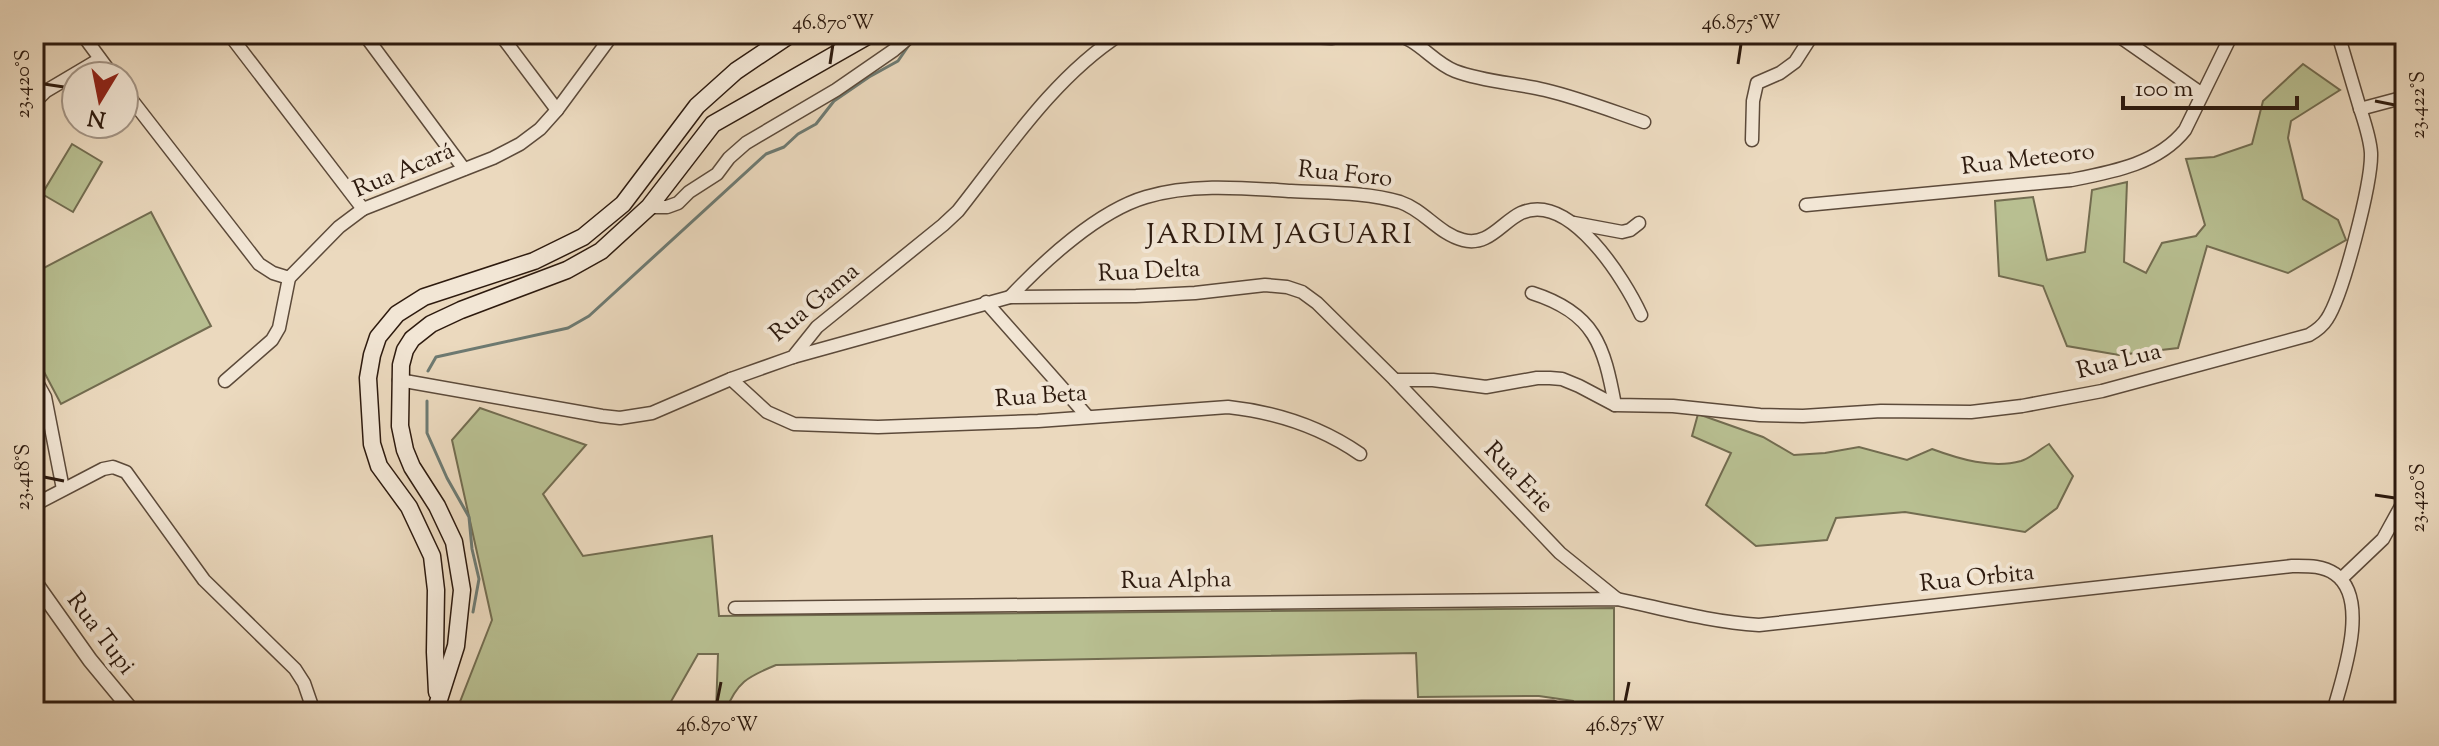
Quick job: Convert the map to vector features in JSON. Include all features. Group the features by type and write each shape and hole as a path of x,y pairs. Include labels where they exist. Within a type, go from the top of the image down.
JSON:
{"main road":[{"path":"436,706 436,590 432,556 409,507 379,466 372,444 368,378 378,337 397,314 424,297 534,261 583,237 623,204 697,106 774,39 791,34"},
{"path":"436,706 456,646 462,590 454,542 437,506 412,467 400,426 399,380 405,350 412,339 431,324 461,310 567,270 601,251 649,207 708,129 871,34"},
{"path":"724,81 728,100 743,106"},
{"path":"378,337 388,334 399,336 405,350"},
{"path":"372,428 386,435 400,426"}],"street":[{"path":"34,103 46,91 100,59 82,34"},
{"path":"229,34 363,209"},
{"path":"364,34 464,169"},
{"path":"500,34 557,110"},
{"name":"Rua Acará","path":"289,278 339,227 363,209 520,144 540,129 613,34"},
{"path":"649,207 667,207 678,203 717,174 746,143 836,90 913,34"},
{"name":"Rua Gama","path":"399,380 620,418 652,413 731,379 793,357 817,327 958,211 1042,105 1098,49 1121,34"},
{"path":"1249,34 1331,38 1360,34"},
{"path":"1393,34 1415,42 1452,70 1469,76 1547,90 1644,122"},
{"path":"1752,140 1753,101 1760,80 1780,73 1795,62 1814,34 1871,34"},
{"path":"2116,34 2202,94"},
{"name":"Rua Meteoro","path":"1806,205 2071,180 2108,172 2166,150 2185,130 2232,34"},
{"name":"Rua Lua","path":"1615,405 1803,416 1881,411 1971,412 2102,391 2309,335 2327,319 2336,300 2367,189 2371,151 2338,34"},
{"path":"2360,109 2405,97"},
{"path":"140,111 259,264 289,278 279,328 272,340 225,381"},
{"name":"Rua Foro","path":"1010,297 1052,256 1129,203 1174,191 1201,188 1263,189 1382,198 1402,203 1421,212 1447,232 1469,241 1489,236 1514,217 1531,210 1544,210 1559,215 1589,238 1629,289 1641,315"},
{"path":"1569,222 1622,232 1639,223"},
{"name":"Rua Delta","path":"793,357 1010,297 1136,296 1265,285 1302,292 1395,380"},
{"path":"1532,293 1553,299 1568,309 1600,343 1615,405"},
{"path":"986,302 1087,416"},
{"path":"34,377 45,397 63,489"},
{"path":"1395,380 1433,380 1486,387 1537,378 1562,379 1615,405"},
{"name":"Rua Beta","path":"731,379 767,412 794,424 878,427 1038,421 1228,407 1256,410 1296,422 1339,440 1360,454"},
{"name":"Rua Erie","path":"1395,380 1551,544 1584,575 1617,599"},
{"path":"34,505 103,469 113,467 126,472 204,580 295,669 304,683 314,712"},
{"path":"2333,712 2353,633 2351,600 2341,579 2383,539 2405,499"},
{"name":"Rua Orbita","path":"1617,599 1700,618 1759,625 2292,566 2316,566 2341,579"},
{"name":"Rua Tupi","path":"34,581 90,660 133,712"},
{"name":"Rua Alpha","path":"735,608 1617,599"},
{"path":"1207,712 1553,707 1564,712"},
{"path":"788,712 1172,712"}],"green space":[{"path":"2303,64 2340,90 2291,121 2288,138 2303,199 2338,220 2346,240 2288,273 2207,246 2178,348 2119,355 2067,346 2043,286 1999,276 1995,201 2033,197 2047,260 2085,252 2092,190 2127,182 2124,262 2146,273 2162,243 2196,236 2205,225 2186,159 2214,157 2252,144 2263,101"},
{"path":"72,144 102,162 73,212 42,194"},
{"path":"151,212 211,326 61,404 34,353 34,273"},
{"path":"480,408 586,445 543,494 583,556 712,536 719,616 1614,608 1614,712 1578,712 1573,701 1539,696 1418,697 1416,653 776,665 744,682 725,712 716,712 718,654 698,654 665,712 456,712 492,620 452,440"},
{"path":"1698,414 1763,437 1794,455 1859,447 1907,460 1932,449 1964,459 1999,464 2025,460 2049,444 2073,476 2057,508 2025,532 1905,512 1836,518 1827,540 1756,546 1706,505 1731,453 1692,436"}],"waterway":[{"path":"428,371 436,357 568,328 589,316 766,154 784,147 816,124 834,101 898,61 909,45"},
{"path":"427,401 427,433 469,517 479,579 473,612"}],"district":[{"name":"JARDIM JAGUARI","path":"1280,236"}]}
